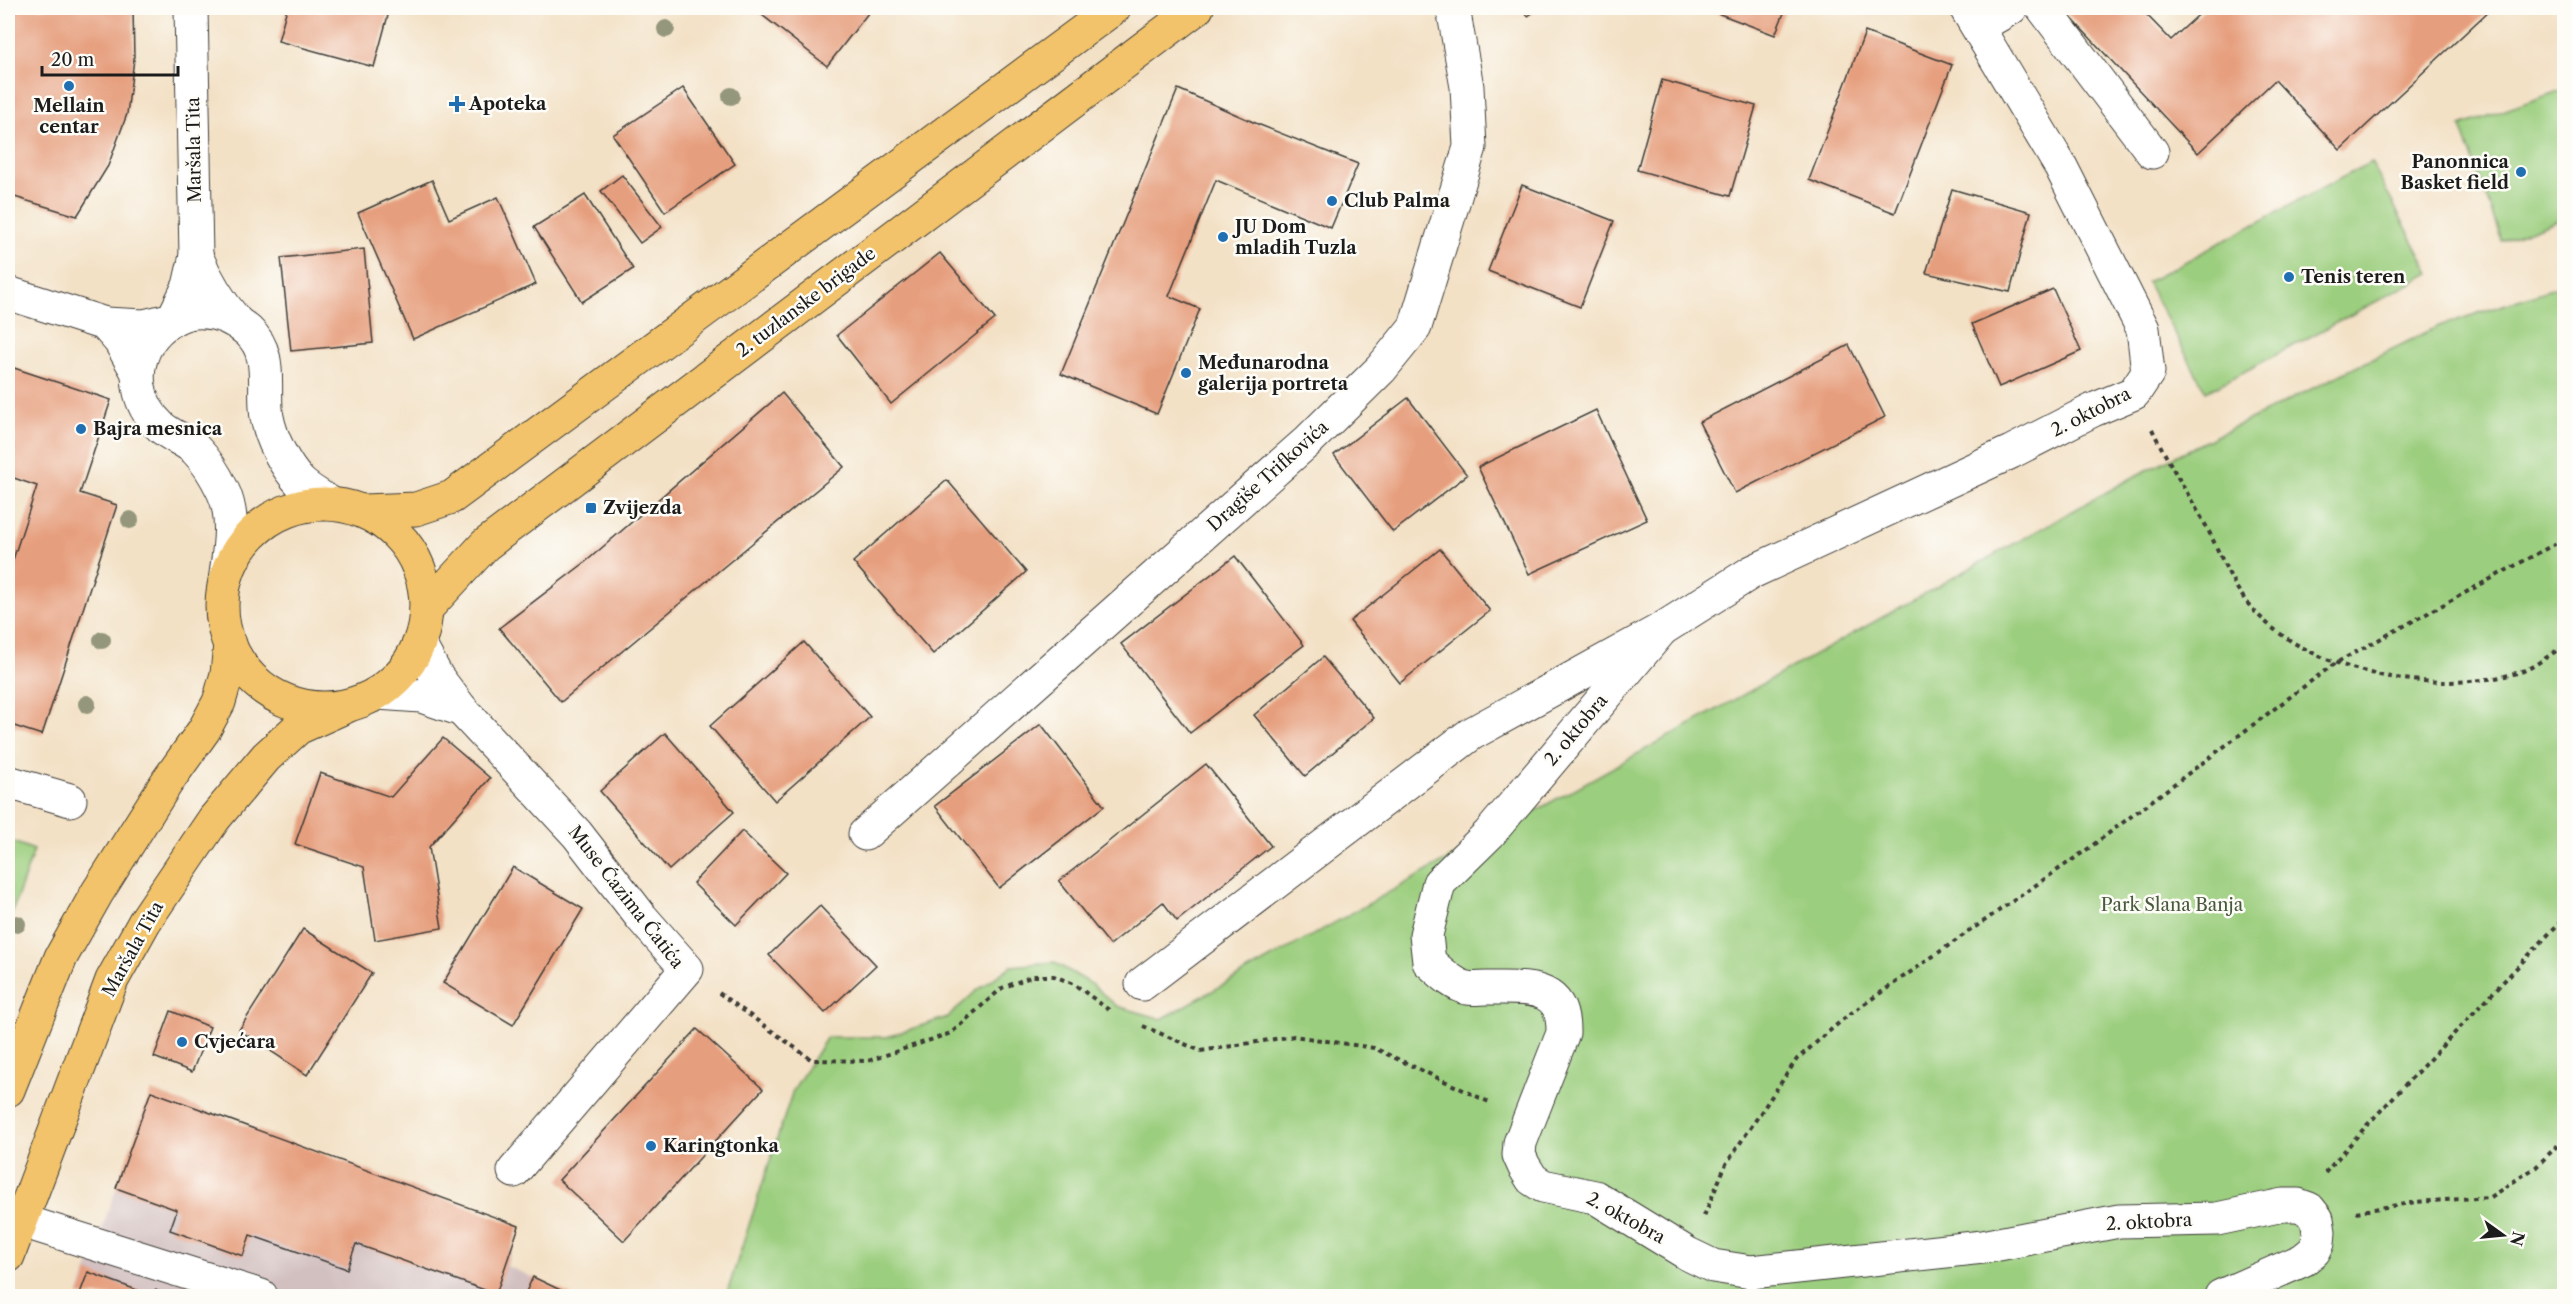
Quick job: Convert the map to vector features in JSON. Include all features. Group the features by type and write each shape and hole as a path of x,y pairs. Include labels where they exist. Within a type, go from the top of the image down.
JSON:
{"main road":[{"path":"364,511 390,527 411,550 423,578 426,609 419,644 402,672 377,693 347,706 318,708 290,702 264,688 243,669 230,644 222,612 225,581 239,549 264,523 295,507 330,503 364,511 416,509 452,496 1114,8"},
{"name":"2. tuzlanske brigade","path":"426,609 484,545 1197,8"},
{"path":"8,1090 61,957 97,893 167,782 204,730 219,702 227,674 230,644"},
{"name":"Maršala Tita","path":"8,1256 13,1218 112,980 145,921 214,819 266,757 298,728 347,706"}],"street":[{"name":"Maršala Tita","path":"191,8 196,256"},
{"name":"Dragiše Trifkovića","path":"865,834 1308,441 1381,369 1415,327 1470,147 1467,87 1452,8"},
{"path":"1972,17 2011,8"},
{"path":"2043,8 2152,152"},
{"name":"2. oktobra","path":"1142,984 1471,734 1662,629 1752,572 2011,452 2093,410 2134,393 2148,372 2143,329 2061,167 1972,17"},
{"path":"196,256 189,286 173,319 155,332 143,350 137,371 139,392 148,412 162,428 181,438 195,450 209,466 224,493 231,530 225,581"},
{"path":"196,256 208,285 219,302 251,334 262,352 267,373 267,418 286,463 300,482 330,503"},
{"path":"8,293 105,324 144,326 193,312 214,313 235,320"},
{"path":"105,324 120,341 137,371"},
{"name":"2. oktobra","path":"1662,629 1489,834 1438,883 1426,935 1429,962 1458,986 1469,989 1536,989 1548,994 1558,1003 1564,1016 1563,1033 1520,1143 1519,1155 1532,1179 1543,1185 1595,1197 1688,1254 1713,1266 1751,1272 1983,1247 2119,1221 2217,1219 2283,1205 2307,1212"},
{"name":"Muse Ćazima Ćatića","path":"419,644 436,677 462,710 577,834 642,918 687,969 514,1172"},
{"path":"377,693 421,696 462,710"},
{"path":"8,782 70,800"},
{"path":"2221,1296 2303,1260 2314,1251 2319,1233 2307,1212"},
{"path":"13,1218 261,1296"}],"path":[{"path":"2134,393 2165,456 2242,597 2264,621 2285,638 2334,664 2405,680 2453,682 2519,673 2565,646"},
{"path":"1688,1254 1726,1164 1797,1059 1847,1016 2085,851 2334,664 2565,539"},
{"path":"2307,1212 2367,1125 2565,918"},
{"path":"687,969 812,1060 868,1061 951,1033 1002,988 1033,976 1054,976 1074,984 1116,1015"},
{"path":"1137,1024 1202,1051 1293,1036 1374,1048 1529,1120"},
{"path":"2307,1212 2490,1197 2536,1167 2565,1139"}],"shaded area":[{"path":"151,1091 519,1226 507,1266 573,1296 78,1296"}],"green space":[{"name":"Panonnica Basket field","path":"2564,89 2564,218 2502,241 2461,126"},
{"name":"Tenis teren","path":"2371,162 2430,273 2206,392 2147,282"},
{"name":"Park Slana Banja","path":"2564,285 2564,1296 726,1296 793,1090 827,1037 887,1037 948,1017 975,992 1011,966 1054,962 1090,983 1117,1006 1162,1019 2139,474 2439,326"},
{"path":"8,840 34,850 8,924"}],"building":[{"name":"Mellain centar","path":"8,8 133,8 134,59 127,114 108,166 77,216 8,195"},
{"path":"287,8 390,8 374,67 278,41"},
{"path":"753,8 872,8 827,66"},
{"path":"1520,8 1539,8 1528,16"},
{"path":"1704,8 1786,8 1775,35"},
{"path":"2062,8 2140,8 2171,40 2206,8 2492,8 2340,150 2275,80 2198,153"},
{"path":"1865,32 1952,65 1895,213 1809,180"},
{"path":"1662,80 1756,106 1730,196 1637,170"},
{"path":"683,88 735,164 665,212 613,135"},
{"path":"1178,89 1358,164 1331,228 1216,180 1169,296 1200,309 1157,414 1061,374"},
{"path":"622,175 662,227 640,243 601,191"},
{"path":"432,180 449,219 498,197 536,284 413,339 358,213"},
{"path":"1522,185 1614,221 1580,307 1488,271"},
{"path":"1952,189 2031,212 2010,292 1926,273"},
{"path":"585,195 633,269 582,302 534,227"},
{"path":"364,249 373,343 291,351 281,258"},
{"path":"940,253 995,319 891,404 837,335"},
{"path":"2053,289 2081,351 1999,387 1972,324"},
{"path":"1849,345 1885,417 1735,493 1699,422"},
{"path":"8,366 111,400 80,493 117,505 42,735 8,724 8,575 37,486 8,476"},
{"path":"782,393 844,467 561,702 499,628 583,564"},
{"path":"1408,398 1467,475 1393,532 1334,455"},
{"path":"1596,410 1647,520 1529,574 1478,467"},
{"path":"947,480 1026,572 933,654 853,562"},
{"path":"1440,549 1490,611 1400,683 1350,621"},
{"path":"1235,556 1304,645 1190,733 1121,644"},
{"path":"804,642 870,717 775,801 710,726"},
{"path":"1323,657 1374,718 1305,776 1254,715"},
{"path":"1041,724 1104,806 999,888 935,806"},
{"path":"665,733 734,812 669,870 600,791"},
{"path":"443,738 490,778 429,847 442,928 375,940 364,867 295,844 320,773 391,797"},
{"path":"1206,764 1271,846 1177,921 1163,902 1110,945 1059,881"},
{"path":"742,831 786,873 736,925 693,883"},
{"path":"513,867 583,909 513,1025 443,983"},
{"path":"820,906 876,965 825,1013 769,955"},
{"path":"303,929 372,973 307,1075 239,1030"},
{"name":"Cvjećara","path":"171,1011 210,1027 192,1072 154,1057"},
{"name":"Karingtonka","path":"697,1029 763,1089 624,1241 559,1180"},
{"path":"151,1091 519,1226 496,1294 356,1244 347,1269 250,1235 243,1256 170,1230 177,1210 116,1188"},
{"path":"88,1272 153,1296 79,1296"},
{"path":"533,1277 573,1296 524,1296"},
{"path":"155,1290 171,1296 153,1296"}],"place":[{"name":"Mellain centar","path":"69,86"},
{"name":"Apoteka","path":"457,104"},
{"name":"Panonnica Basket field","path":"2521,172"},
{"name":"Club Palma","path":"1332,201"},
{"name":"JU Dom mladih Tuzla","path":"1223,237"},
{"name":"Tenis teren","path":"2289,277"},
{"name":"Međunarodna galerija portreta","path":"1186,373"},
{"name":"Bajra mesnica","path":"81,429"},
{"name":"Zvijezda","path":"591,508"},
{"name":"Cvjećara","path":"182,1042"},
{"name":"Karingtonka","path":"651,1146"}]}
